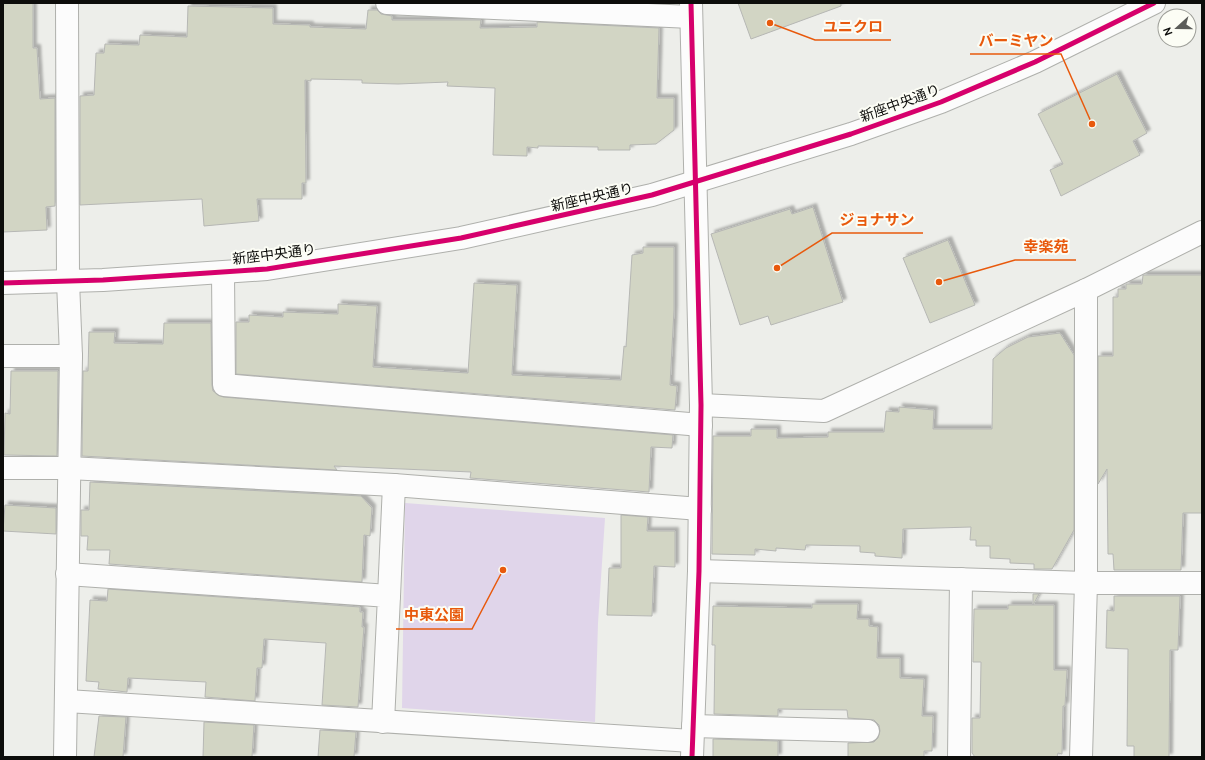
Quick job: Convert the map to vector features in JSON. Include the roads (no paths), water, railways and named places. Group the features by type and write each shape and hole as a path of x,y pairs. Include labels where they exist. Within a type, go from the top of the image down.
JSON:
{"street":[{"path":"64,757 67,701 67,574 71,356 68,281 67,3"},
{"path":"387,3 691,10 701,415 699,571 693,741"},
{"name":"新座中央通り","path":"3,283 224,273 267,269 462,238 573,215 696,182 851,134 941,102 1035,62 1154,3"},
{"path":"224,273 224,385 701,415 824,411 1086,290 1202,232"},
{"path":"1081,757 1086,583 1086,290"},
{"path":"3,356 71,356"},
{"path":"3,468 69,468 394,485 700,509"},
{"path":"383,722 394,485"},
{"path":"699,571 1086,583 1202,583"},
{"path":"67,574 389,596"},
{"path":"959,757 961,579"},
{"path":"67,701 693,741 868,731"}],"place":[{"name":"ユニクロ","path":"770,23"},
{"name":"バーミヤン","path":"1092,124"},
{"name":"ジョナサン","path":"777,268"},
{"name":"幸楽苑","path":"939,282"},
{"name":"中東公園","path":"503,570"}]}
